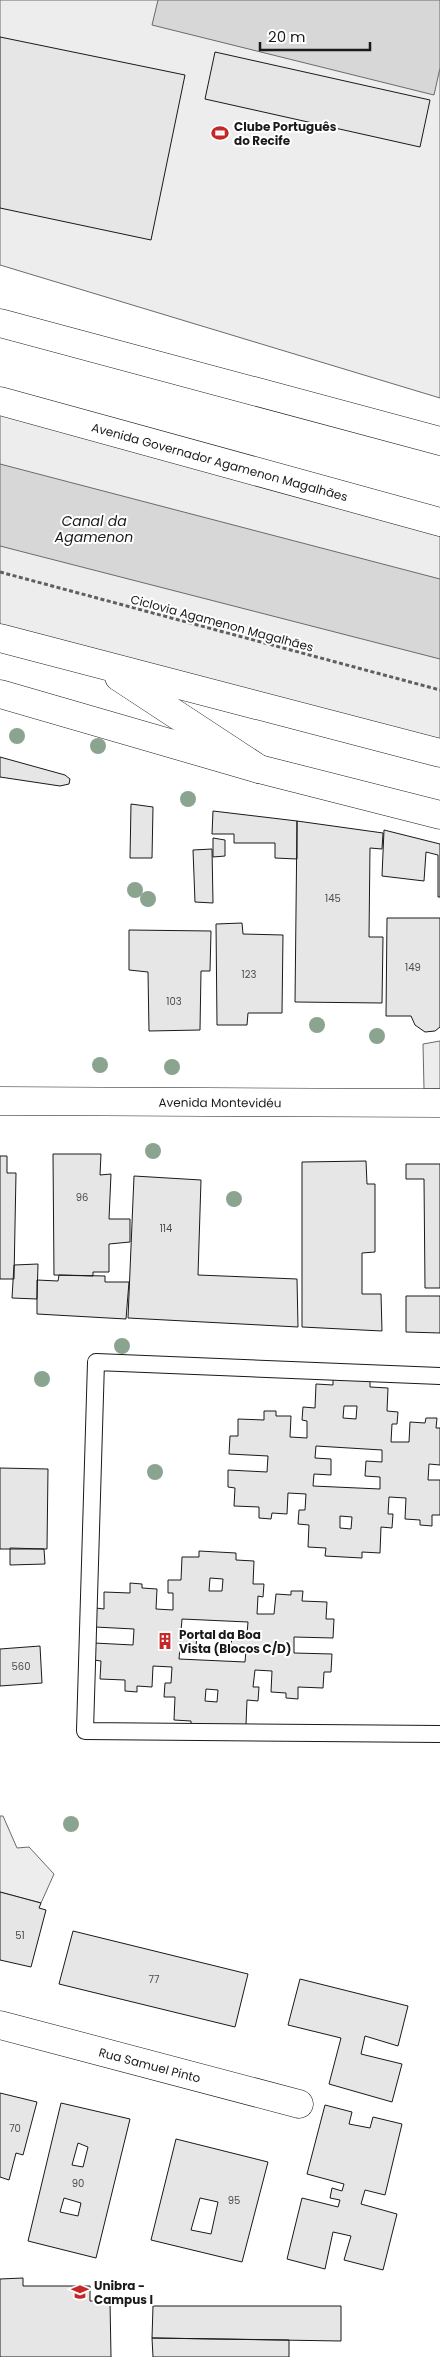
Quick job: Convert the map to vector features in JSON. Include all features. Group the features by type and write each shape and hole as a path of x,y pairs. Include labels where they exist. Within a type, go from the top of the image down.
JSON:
{"main road":[{"path":"0,323 440,441"},
{"name":"Avenida Governador Agamenon Magalhães","path":"0,401 440,522"},
{"path":"0,638 440,752"},
{"path":"101,665 259,769"},
{"path":"0,694 259,769 440,815"},
{"name":"Avenida Montevidéu","path":"0,1101 440,1103"},
{"name":"Rua Samuel Pinto","path":"0,2025 299,2104"}],"lane":[{"path":"440,1376 96,1362 85,1731 440,1734"}],"path":[{"name":"Ciclovia Agamenon Magalhães","path":"0,572 440,690"}],"shaded area":[{"name":"Clube Português do Recife","path":"0,0 440,0 440,398 0,265"},
{"path":"0,401 440,522 440,753 0,638"},
{"path":"440,1041 440,1089 424,1089 423,1044"},
{"path":"0,1816 3,1816 17,1848 29,1847 54,1874 41,1903 0,1892"}],"water":[{"path":"158,0 440,0 440,68 434,95 152,25"},
{"name":"Canal da Agamenon","path":"0,464 440,579 440,659 0,546"}],"building":[{"path":"0,37 185,75 151,240 0,208"},
{"path":"215,52 430,100 420,147 205,99"},
{"path":"0,757 65,775 70,779 69,784 60,786 0,777"},
{"path":"131,804 153,807 152,858 130,858"},
{"path":"213,811 297,821 297,859 275,858 275,843 234,843 234,834 212,834"},
{"path":"297,821 383,833 382,849 370,848 369,937 383,937 382,1003 295,1002"},
{"path":"384,830 440,844 440,897 438,897 438,855 426,852 424,881 382,876"},
{"path":"213,838 225,840 225,856 213,857"},
{"path":"212,849 213,903 195,902 193,850"},
{"path":"387,918 440,918 440,1027 435,1031 425,1032 415,1025 411,1016 386,1016"},
{"path":"242,923 243,934 283,935 282,1013 248,1013 247,1025 217,1025 216,924"},
{"path":"129,930 211,931 210,971 201,971 200,1030 149,1031 148,972 129,970"},
{"path":"53,1154 101,1154 100,1175 111,1174 109,1219 130,1219 130,1242 109,1244 109,1272 93,1272 93,1276 54,1275"},
{"path":"0,1156 7,1156 7,1173 16,1173 14,1279 0,1279"},
{"path":"366,1161 367,1184 375,1184 375,1252 362,1253 362,1294 381,1294 382,1331 302,1327 302,1162"},
{"path":"406,1164 440,1164 440,1288 425,1288 424,1179 406,1179"},
{"path":"134,1176 201,1180 198,1275 297,1279 298,1327 128,1318"},
{"path":"38,1264 37,1299 12,1298 14,1265"},
{"path":"59,1275 105,1276 105,1282 129,1282 126,1319 37,1314 37,1280 58,1281"},
{"path":"406,1296 440,1296 440,1333 406,1332"},
{"path":"333,1378 370,1380 370,1387 388,1388 387,1411 398,1412 397,1424 392,1424 391,1442 409,1442 410,1422 425,1423 426,1418 437,1418 436,1428 440,1428 440,1465 429,1464 428,1480 440,1480 440,1515 432,1515 432,1526 420,1525 420,1520 405,1519 406,1498 389,1497 388,1514 393,1514 392,1528 381,1527 380,1553 362,1552 362,1558 325,1556 326,1548 308,1547 309,1525 298,1524 299,1510 305,1510 306,1494 288,1493 287,1514 272,1513 271,1519 259,1518 259,1507 234,1506 235,1488 228,1487 228,1470 267,1472 268,1456 229,1454 230,1436 238,1436 238,1419 264,1420 264,1411 276,1411 276,1416 291,1416 290,1437 307,1438 307,1421 302,1420 303,1407 315,1408 316,1384 333,1385","holes":["344,1406 357,1406 356,1419 343,1418","316,1446 382,1450 382,1462 366,1461 365,1476 380,1477 380,1489 313,1486 314,1474 331,1475 331,1459 315,1458","340,1516 352,1517 351,1529 340,1528"]},
{"path":"0,1468 48,1469 47,1549 0,1549"},
{"path":"10,1548 44,1549 45,1564 10,1565"},
{"name":"Portal da Boa Vista (Blocos C/D)","path":"199,1551 236,1553 236,1560 254,1561 253,1584 264,1584 263,1597 258,1596 257,1614 274,1614 276,1594 291,1595 291,1591 303,1591 302,1601 327,1602 326,1619 334,1619 333,1638 294,1637 294,1653 332,1654 331,1672 324,1672 323,1688 298,1687 298,1699 286,1698 286,1693 271,1692 272,1671 255,1670 253,1687 259,1687 258,1701 247,1700 246,1725 191,1728 191,1721 174,1720 175,1697 164,1697 165,1683 171,1683 172,1667 153,1666 152,1687 137,1686 137,1692 125,1691 125,1680 100,1679 101,1661 94,1660 94,1643 133,1645 134,1629 95,1627 96,1608 104,1609 104,1592 130,1593 130,1583 142,1584 142,1588 157,1589 156,1609 173,1610 173,1593 168,1593 168,1580 181,1580 182,1557 199,1557","holes":["210,1578 223,1579 222,1591 209,1591","182,1619 248,1622 247,1634 232,1634 231,1649 246,1650 245,1662 179,1659 180,1647 196,1648 197,1632 181,1631","206,1689 218,1690 217,1702 205,1701"]},
{"path":"40,1646 42,1683 0,1686 0,1649"},
{"path":"0,1892 41,1903 39,1908 46,1910 31,1967 0,1960"},
{"path":"73,1931 248,1974 235,2027 59,1984"},
{"path":"300,1979 408,2006 398,2046 365,2036 361,2054 402,2064 392,2102 329,2084 341,2038 288,2025"},
{"path":"0,2093 37,2102 23,2155 16,2153 9,2180 0,2177"},
{"path":"61,2103 130,2119 96,2258 28,2241","holes":["78,2143 88,2147 83,2167 72,2165","64,2198 81,2203 78,2216 60,2212"]},
{"path":"325,2105 352,2112 349,2124 370,2128 373,2117 402,2124 385,2195 365,2190 361,2204 397,2214 383,2270 344,2260 351,2236 333,2232 325,2269 287,2259 302,2198 338,2207 340,2200 330,2198 332,2188 342,2191 344,2184 307,2174"},
{"path":"176,2139 268,2162 242,2262 151,2240","holes":["200,2198 218,2202 211,2234 191,2230"]},
{"path":"23,2278 23,2286 90,2286 90,2301 110,2301 111,2357 0,2357 0,2279"},
{"path":"153,2306 341,2306 341,2341 152,2338"},
{"path":"152,2338 289,2340 289,2357 153,2357"}],"place":[{"name":"Clube Português do Recife","path":"220,133"},
{"name":"Portal da Boa Vista (Blocos C/D)","path":"165,1641"},
{"name":"Unibra - Campus I","path":"80,2292"}]}
